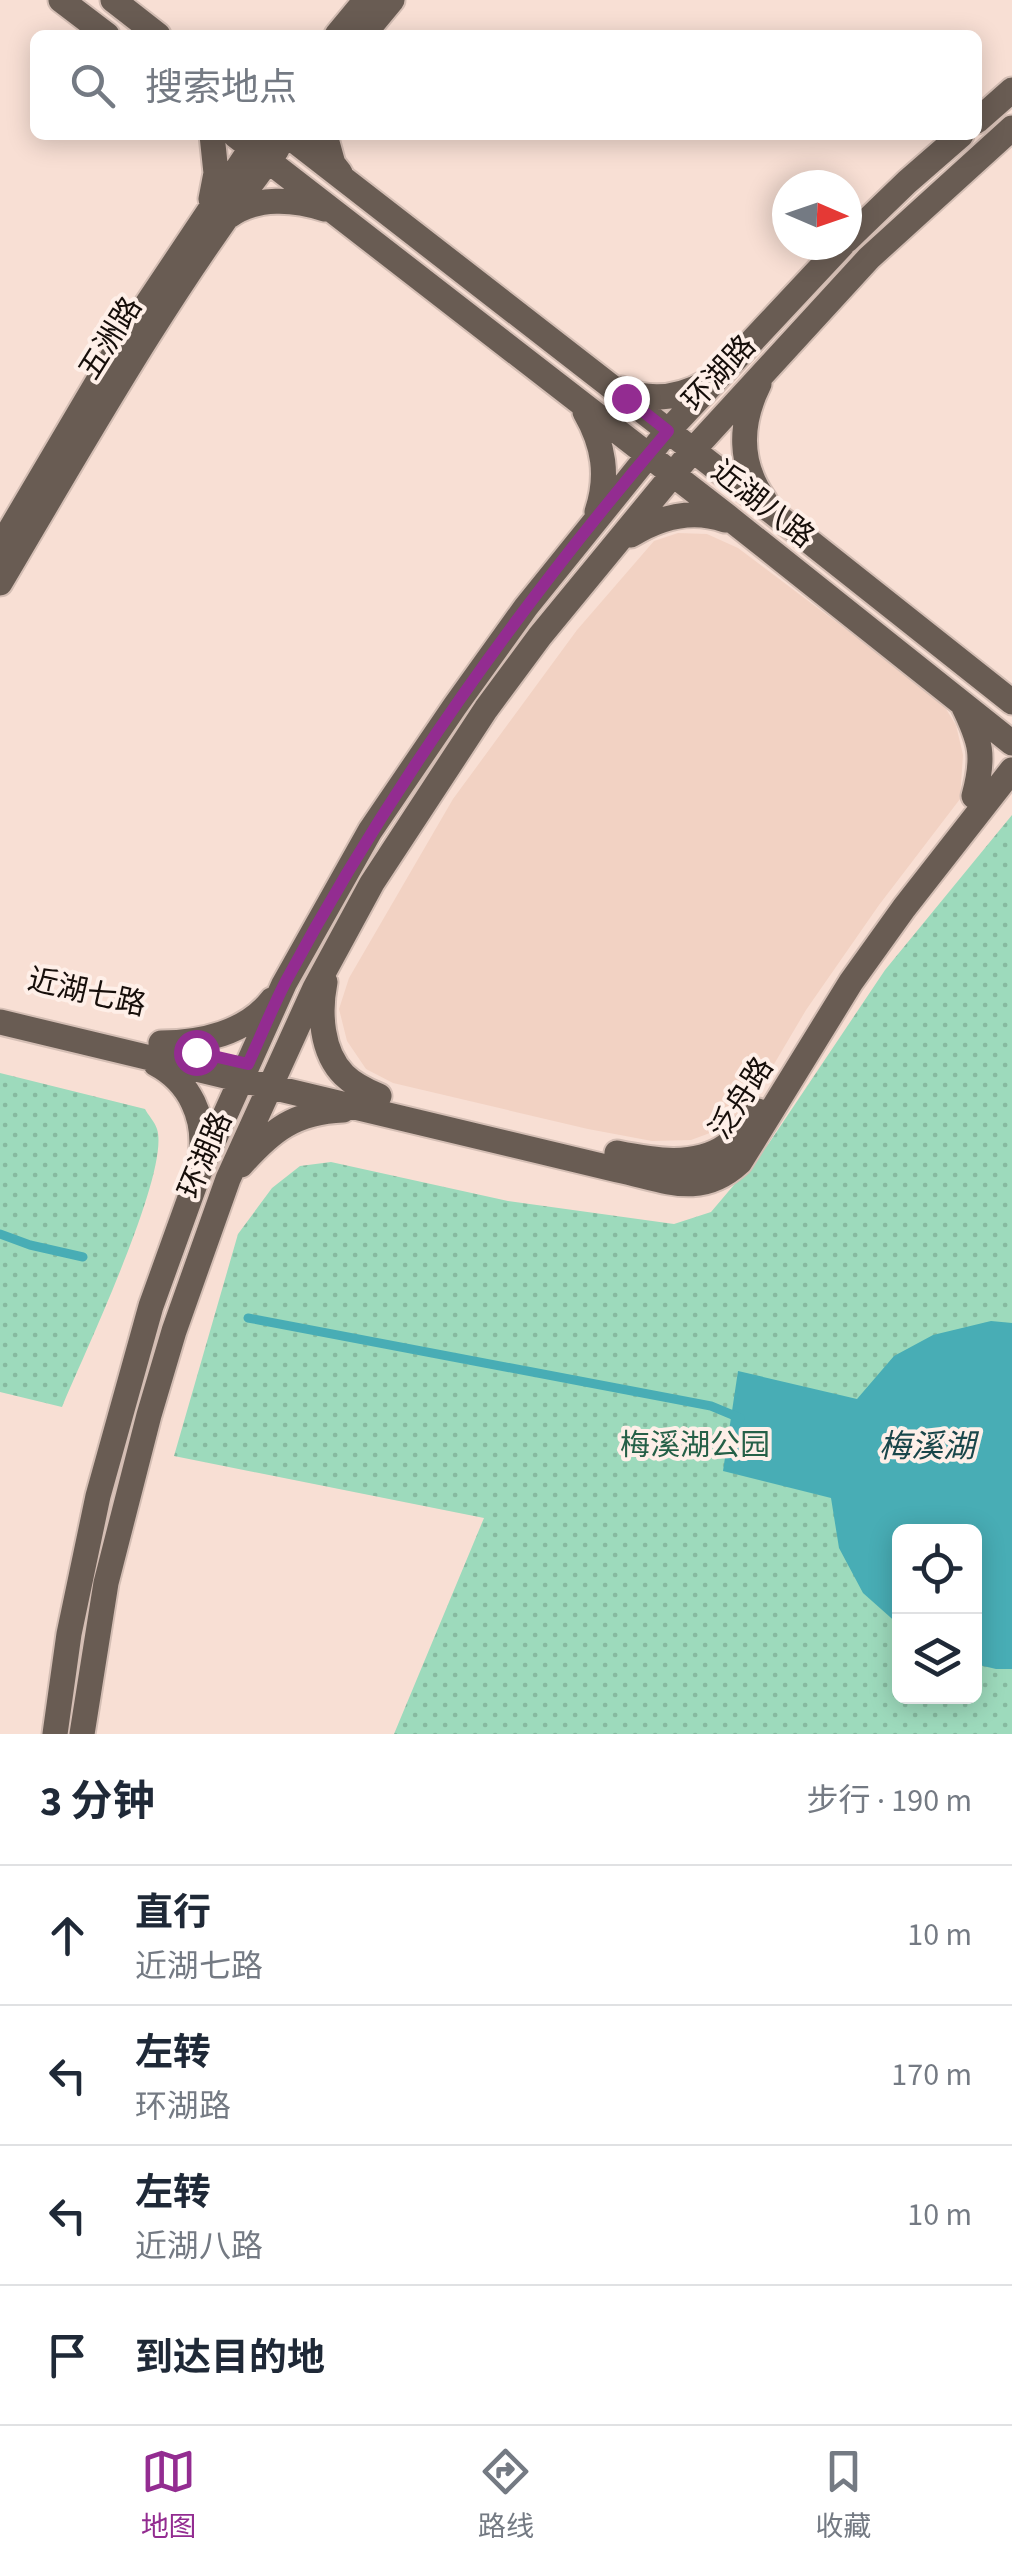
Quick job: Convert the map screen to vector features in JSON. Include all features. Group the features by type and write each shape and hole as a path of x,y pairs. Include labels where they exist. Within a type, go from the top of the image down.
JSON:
{"main road":[{"path":"61,0 100,30"},
{"path":"113,0 152,30"},
{"path":"341,30 366,0"},
{"path":"367,30 392,0"},
{"path":"982,117 1012,90"},
{"name":"环湖路","path":"82,1734 106,1583 174,1331 228,1179 330,961 372,883 486,710 540,636 692,450 869,258 1012,128"},
{"path":"213,140 217,213 265,202 306,204 330,210"},
{"name":"近湖八路","path":"293,140 1012,702"},
{"path":"326,140 333,164 345,182"},
{"name":"环湖路","path":"862,225 954,140"},
{"name":"五洲路","path":"0,583 138,351 253,144"},
{"name":"近湖八路","path":"253,144 330,210 738,525 1012,745"},
{"name":"五洲路","path":"0,547 117,349 217,213"},
{"name":"环湖路","path":"55,1734 68,1634 98,1496 150,1306 199,1173 284,984 370,832 526,606 668,431 827,260"},
{"path":"606,383 633,395 680,395 704,385 734,361"},
{"path":"764,372 750,402 744,434 745,458 752,483 774,514"},
{"path":"580,404 596,431 604,457 602,498 594,522"},
{"path":"618,542 674,515 718,517 738,525"},
{"path":"982,678 1012,686"},
{"path":"960,701 981,750 981,771 974,796"},
{"name":"泛舟路","path":"375,1104 644,1159 708,1156 734,1138 759,1110 872,929 1012,745"},
{"name":"泛舟路","path":"273,1079 672,1182 710,1183 728,1173 748,1150 851,982 1012,770"},
{"path":"330,961 322,999 324,1030 332,1059 375,1104"},
{"path":"199,1173 201,1123 194,1102 150,1049 202,1041 224,1033 268,1006 284,984"},
{"name":"近湖七路","path":"0,1004 150,1049 273,1079"},
{"name":"近湖七路","path":"0,1022 150,1049"},
{"path":"228,1179 257,1147 296,1118 375,1104"}],"shaded area":[{"path":"678,533 707,534 738,548 941,701 956,725 963,755 960,799 806,1010 747,1110 718,1130 691,1140 652,1141 393,1083 366,1069 347,1041 339,1009 349,978 453,799 577,630 654,541"}],"green space":[{"name":"梅溪湖公园","path":"1012,815 1012,1734 394,1734 484,1518 174,1456 238,1234 272,1188 300,1166 331,1162 508,1201 674,1224 711,1212 767,1146 885,970"},
{"path":"0,1073 145,1109 157,1129 158,1151 138,1223 62,1407 0,1392"}],"water":[{"name":"梅溪湖","path":"991,1321 1012,1323 1012,1669 982,1666 982,1524 892,1524 892,1619 863,1593 839,1548 831,1498 723,1471 738,1371 857,1399 894,1356 933,1335"}],"waterway":[{"path":"0,1234 83,1257"},
{"path":"248,1318 711,1406 740,1418"}],"route":[{"path":"196,1052 248,1064 284,984 370,832 526,606 668,431 626,398"}]}
